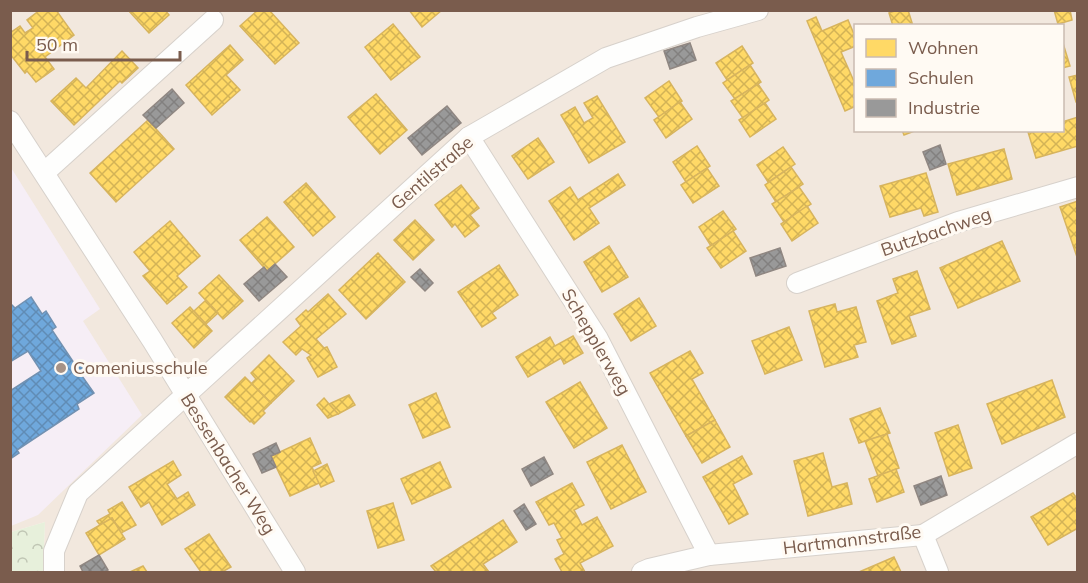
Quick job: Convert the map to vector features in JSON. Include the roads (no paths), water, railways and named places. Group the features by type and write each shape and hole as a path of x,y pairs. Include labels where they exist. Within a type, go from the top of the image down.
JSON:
{"street":[{"name":"Gentilstraße","path":"54,573 54,551 78,493 469,137 606,58 697,27 758,10"},
{"path":"45,172 213,20"},
{"name":"Bessenbacher Weg","path":"10,121 45,172 295,573"},
{"name":"Schepplerweg","path":"469,137 598,339 709,555"},
{"name":"Butzbachweg","path":"797,283 958,222 1077,187"},
{"name":"Hartmannstraße","path":"642,573 649,569 709,555 922,535 1077,443"},
{"path":"922,535 938,573"}],"place":[{"name":"Comeniusschule","path":"61,368"}]}
